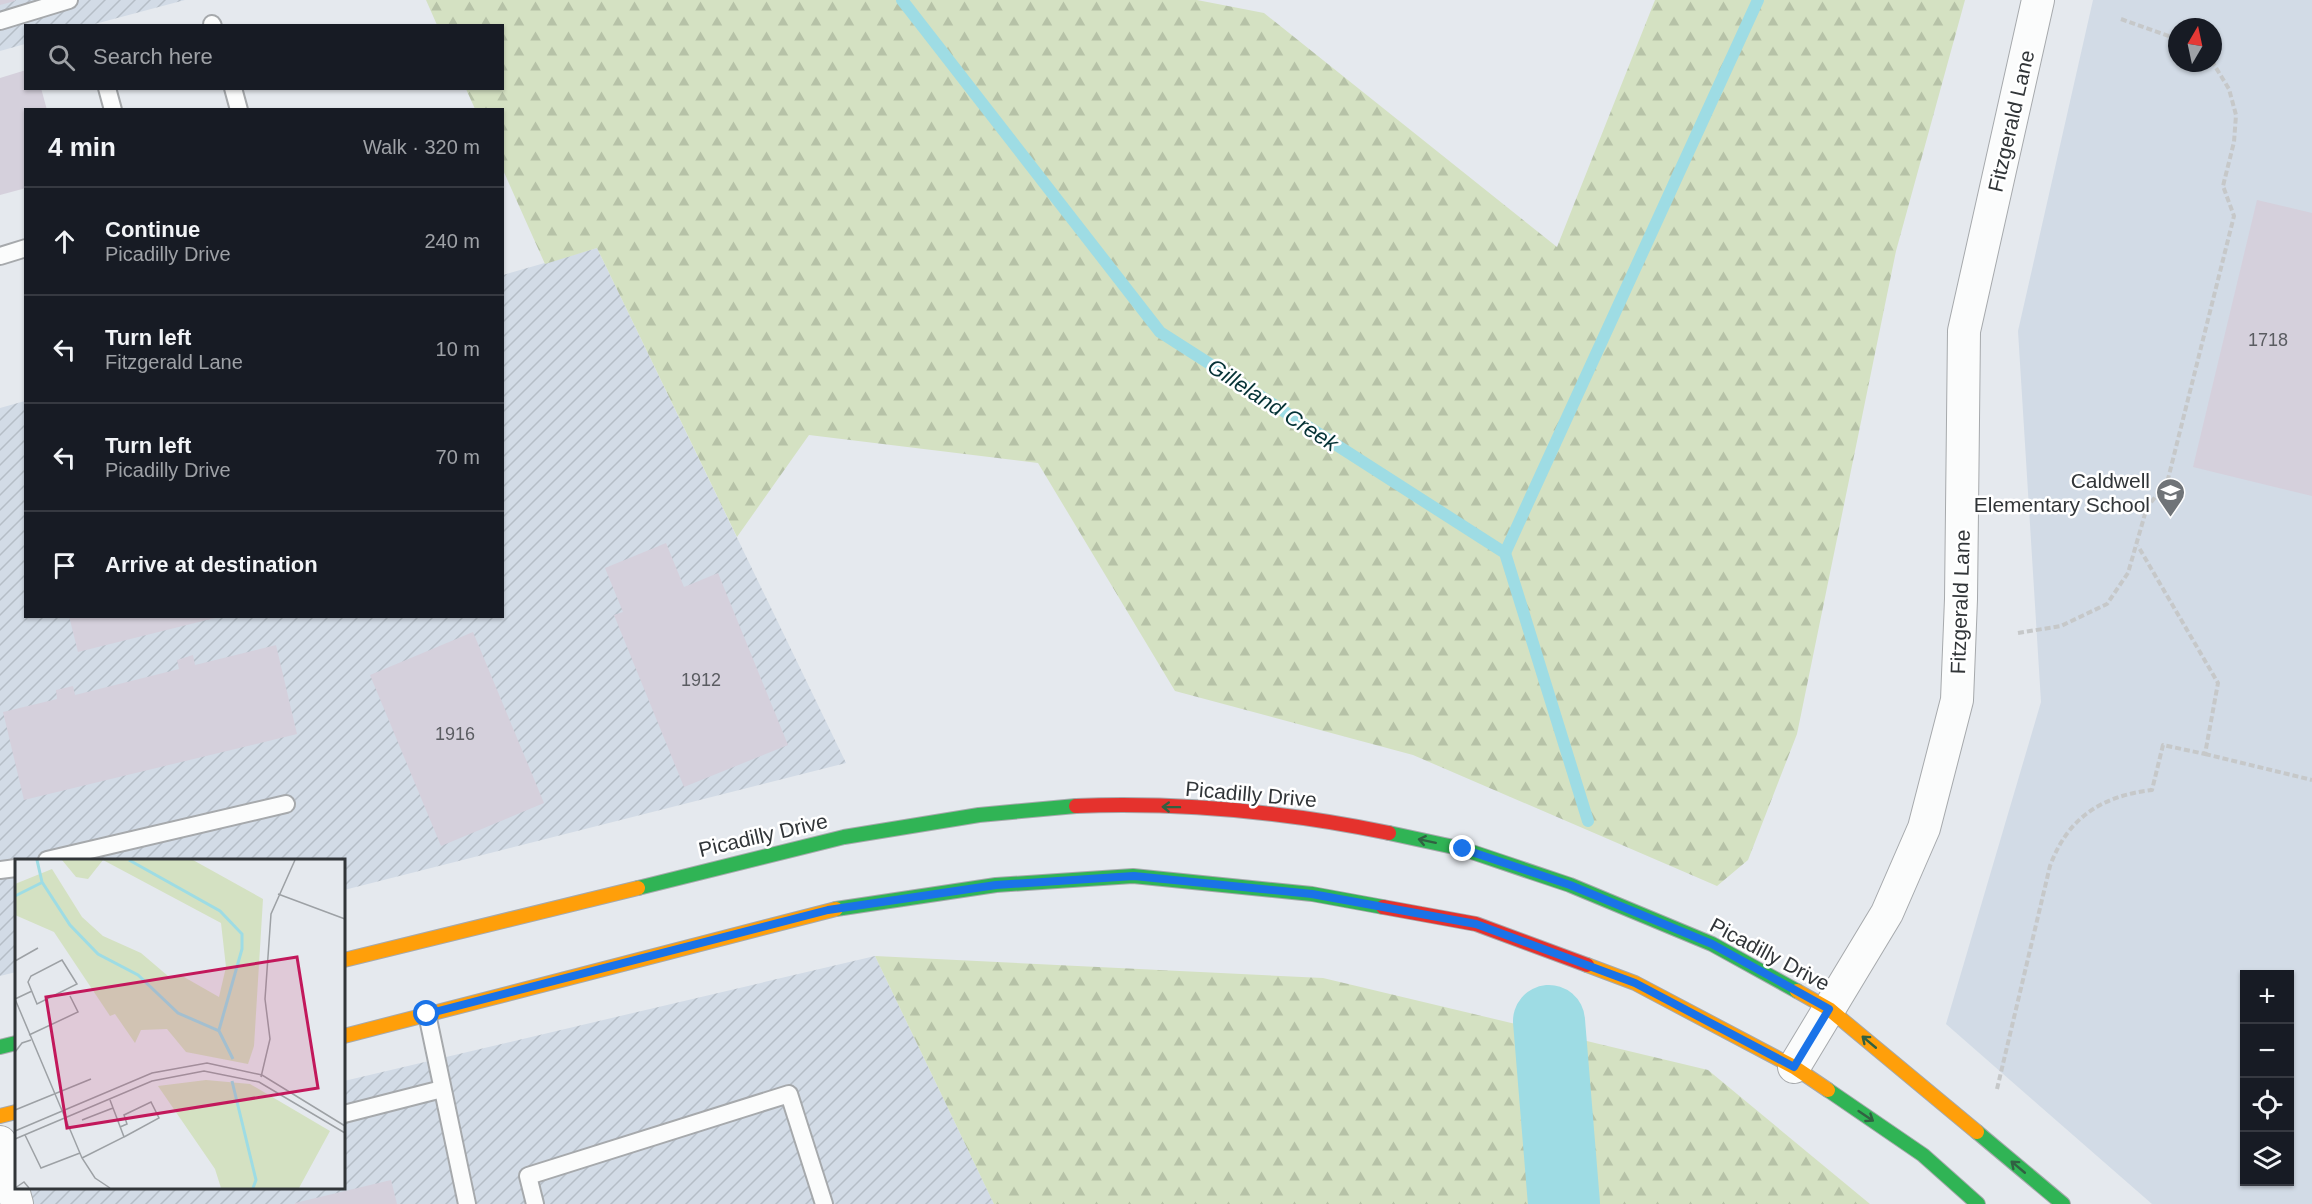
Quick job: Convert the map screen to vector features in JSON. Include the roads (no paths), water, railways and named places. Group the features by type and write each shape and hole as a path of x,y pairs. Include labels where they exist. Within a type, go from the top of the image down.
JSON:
{"street":[{"name":"Fitzgerald Lane","path":"1794,1067 1887,914 1924,828 1957,700 1961,599 1964,331 2038,0"},
{"name":"Picadilly Drive","path":"345,960 844,837 979,815 1079,806 1213,808 1353,825 1463,849 1570,885 1712,944 1829,1009 2063,1204"},
{"path":"345,1036 828,910 996,885 1134,876 1312,894 1476,924 1635,983 1794,1067 1923,1155 1978,1204"},
{"path":"0,1047 15,1043"},
{"path":"0,1116 15,1112"},
{"path":"0,1142 17,1204"}],"lane":[{"path":"0,21 69,0"},
{"path":"108,90 112,108"},
{"path":"234,90 238,108"},
{"path":"0,256 24,249"},
{"path":"55,859 286,804"},
{"path":"0,870 15,867"},
{"path":"427,1014 467,1204"},
{"path":"345,1114 442,1089"},
{"path":"535,1204 528,1176 789,1094 824,1204"}],"waterway":[{"name":"Gilleland Creek","path":"902,0 1160,332 1505,553 1588,821"},
{"path":"1505,553 1758,0"},
{"name":"Gilleland Creek","path":"1549,1021 1564,1204"}],"place":[{"name":"Caldwell Elementary School","path":"2171,518"}]}
